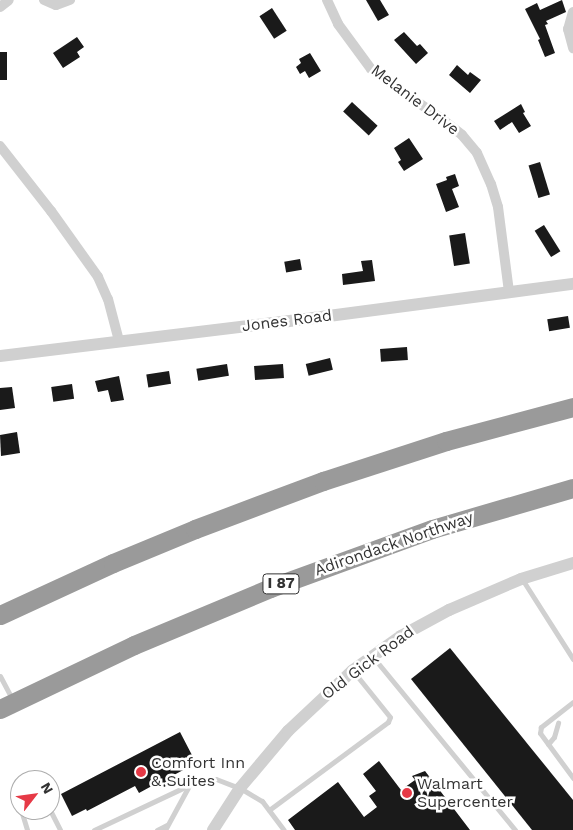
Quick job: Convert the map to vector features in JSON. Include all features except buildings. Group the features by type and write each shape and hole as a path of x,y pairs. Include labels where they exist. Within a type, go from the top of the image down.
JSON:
{"highway":[{"path":"0,615 186,532 323,481 446,441 573,407"},
{"name":"Adirondack Northway","path":"7,705 134,645 270,588 432,530 573,488"}],"street":[{"path":"0,7 9,0"},
{"path":"44,0 56,5 70,0"},
{"name":"Melanie Drive","path":"328,0 338,24 372,69 444,120 462,135 477,153 491,184 498,207 509,292"},
{"path":"573,12 568,29 573,48"},
{"path":"0,146 51,211 98,277 108,299 119,341"},
{"name":"Jones Road","path":"0,356 573,284"},
{"name":"Old Gick Road","path":"213,830 240,788 288,731 352,671 372,656 432,619 522,579 573,563"}],"lane":[{"path":"522,579 573,659"},
{"path":"372,656 516,830"},
{"path":"269,810 388,722 390,717 352,671"},
{"path":"0,676 7,705"},
{"path":"573,702 541,728 540,733 573,778"},
{"path":"548,744 554,737 558,723"},
{"path":"94,830 190,784 216,779 240,788 262,801 284,830"},
{"path":"158,830 166,828 190,784"}],"place":[{"name":"Comfort Inn & Suites","path":"141,772"},
{"name":"Walmart Supercenter","path":"407,793"}]}
